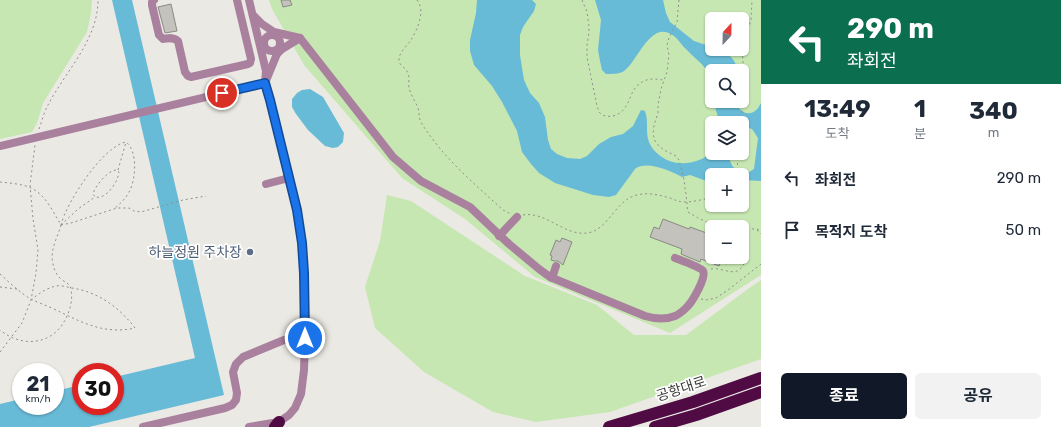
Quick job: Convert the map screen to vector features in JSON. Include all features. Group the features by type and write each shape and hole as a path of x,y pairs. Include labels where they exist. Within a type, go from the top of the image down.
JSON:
{"highway":[{"name":"공항대로","path":"609,427 693,402 761,378"},
{"name":"공항대로","path":"655,427 696,415 761,392"}],"street":[{"path":"154,0 152,5 159,35 163,39 172,38 178,41 186,72 188,76 191,77 248,64 250,62 251,59 237,0"},
{"path":"249,0 262,46 266,71 265,83 297,210 302,243 304,273 305,338 304,370 301,394 295,408 289,415 277,424 249,427"},
{"path":"253,16 277,37 280,42 277,54 265,83"},
{"path":"262,46 266,38 273,34 300,38 392,157 421,182 470,207 499,236 552,278 645,316 657,319 669,318 680,313 688,306 704,275 698,268 675,258"},
{"path":"262,46 270,51 278,50 300,38"},
{"path":"0,146 265,83"},
{"path":"266,184 289,178"},
{"path":"499,236 517,217"},
{"path":"552,278 556,266"},
{"path":"143,427 225,408 232,405 236,400 237,393 233,372 236,364 243,357 284,340 305,338"}],"path":[{"path":"0,352 22,323 31,299 36,273 38,250 30,187 36,138 48,106 88,39 96,18 98,0"},
{"path":"417,0 421,11 415,32 400,54 399,59 400,63 409,74 409,88 418,108 420,120 428,134 443,153 503,210 517,217 528,214 535,215 570,230 580,233 587,233 594,231 605,223 619,205 626,199 637,195 652,194 687,202 705,199"},
{"path":"582,0 587,12 589,26 587,45 588,65 599,112 608,117 619,114 624,109 631,93 644,81 654,79 664,80"},
{"path":"679,0 677,22 669,38 667,72 661,89 658,114 654,125 653,134 655,141 659,146 676,156 679,160 684,180 688,212 705,221"},
{"path":"742,116 744,76 742,47 751,20 752,0"},
{"path":"0,330 11,337 31,342 49,338 63,323 71,306 71,288 69,284 61,279 54,269 52,256 62,219 70,202 100,160 107,153 123,142 126,142"},
{"path":"61,225 78,209 95,197 99,198 104,196 112,187 119,172 117,170 126,142"},
{"path":"115,208 130,191 134,172 134,157 128,143 126,142"},
{"path":"95,197 93,194 96,186 110,172 117,170"},
{"path":"0,182 30,187 38,192 43,197 61,225"},
{"path":"61,225 115,208 129,208 134,211 141,212 183,200 206,196"},
{"path":"749,229 761,231"},
{"path":"757,230 761,234"},
{"path":"703,273 717,268 737,271 742,268 744,264"},
{"path":"694,296 706,300 716,298 761,264"},
{"path":"0,274 31,299 89,326 108,330 124,331 135,328 120,310 109,302 97,295 79,289 58,286 52,287 31,299"},
{"path":"0,287 17,289"}],"green space":[{"path":"0,0 92,0 87,32 43,103 37,123 32,132 0,139"},
{"path":"269,0 761,0 761,275 670,333 535,277 465,219 402,178 304,65 272,9"},
{"path":"387,195 411,201 525,276 597,305 634,335 686,335 761,280 761,359 610,412 536,422 493,412 424,372 375,328 365,287 380,241"}],"water":[{"path":"112,0 132,0 224,395 89,427 0,427 0,404 12,401 12,415 64,415 64,389 72,387 72,415 124,415 124,375 195,358"},
{"path":"477,0 532,0 536,4 534,11 523,27 520,35 520,55 524,80 530,93 539,103 545,117 548,140 551,149 557,154 567,158 580,159 587,156 599,144 611,137 623,134 633,126 641,110 645,111 647,119 647,134 650,144 655,152 664,158 678,163 693,162 705,157 705,160 730,160 735,168 705,168 705,180 690,175 682,177 658,167 640,167 635,169 616,195 609,197 593,195 555,183 539,173 522,152 517,131 502,102 492,86 474,65 470,51 470,40 476,13"},
{"path":"595,0 663,0 670,22 694,41 705,45 705,56 730,56 736,64 705,64 705,69 674,36 666,32 658,32 646,43 624,71 606,74 602,70 598,50 601,20"},
{"path":"310,89 323,97 344,133 343,142 338,147 333,148 325,146 308,130 292,107 292,99 297,93 302,90"},
{"path":"761,103 761,181 749,180 749,172 754,169 758,138 752,129 749,128 749,116 718,116 715,108 739,108 743,112 752,113"}],"building":[{"path":"281,0 290,0 292,5 283,7"},
{"path":"171,4 177,31 165,33 158,7"},
{"path":"663,219 689,229 690,227 705,232 705,261 701,259 700,262 681,254 682,249 650,237 654,227 659,229"},
{"path":"562,238 572,242 563,265 558,261 551,260 552,256 550,255 556,240 560,242"}],"place":[{"name":"하늘정원 주차장","path":"250,252"}],"route":[{"path":"222,93 265,83 297,210 302,243 304,273 305,338"}]}
